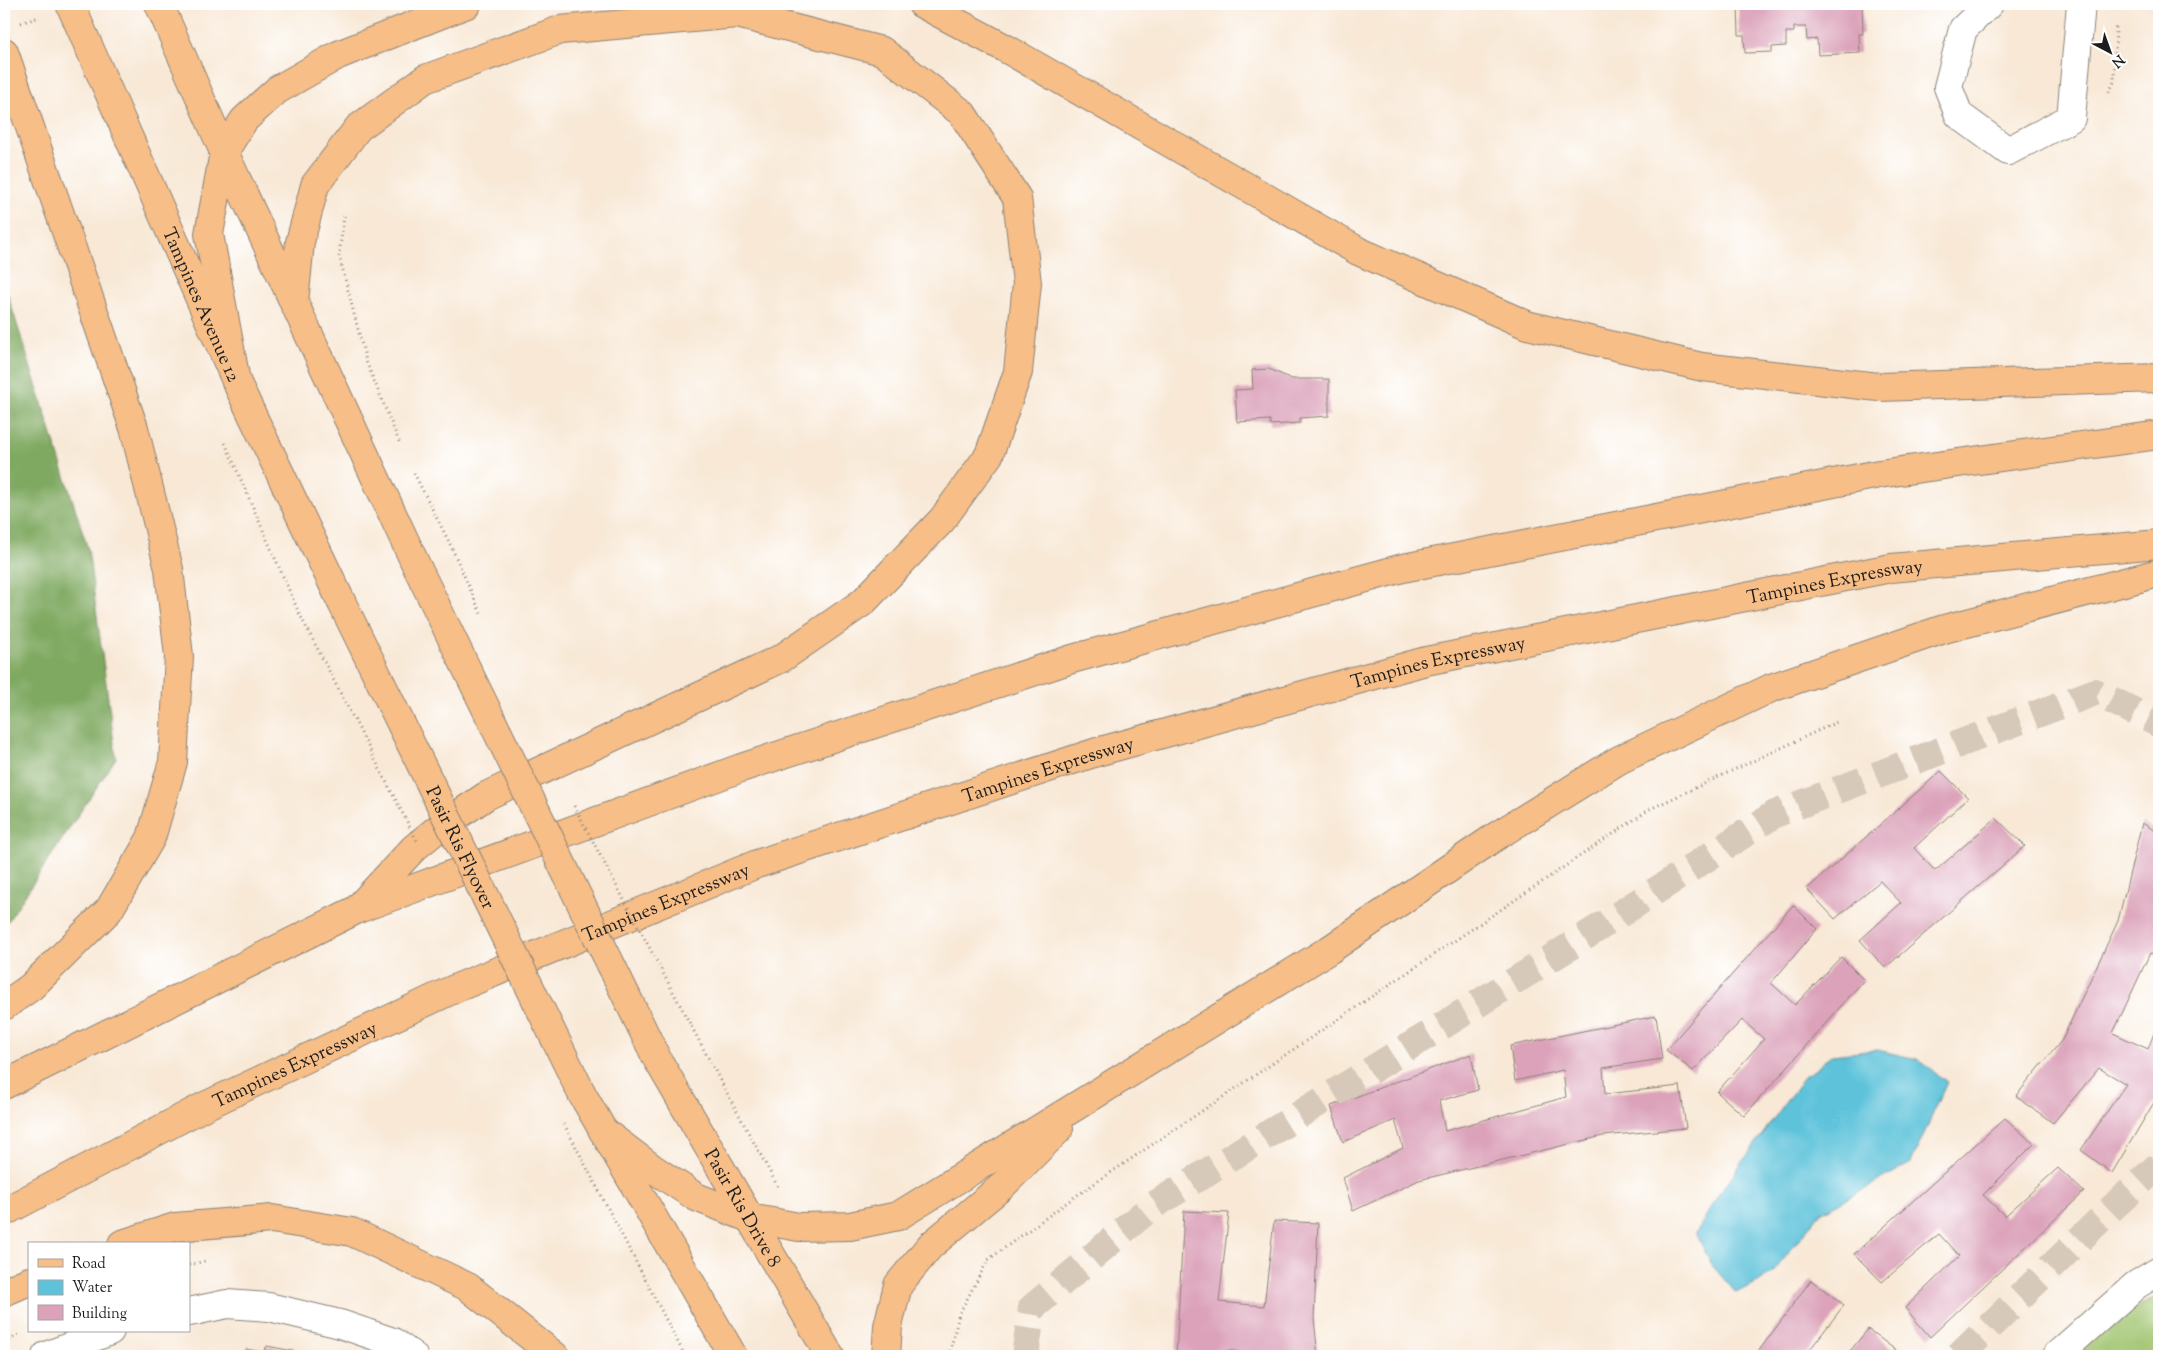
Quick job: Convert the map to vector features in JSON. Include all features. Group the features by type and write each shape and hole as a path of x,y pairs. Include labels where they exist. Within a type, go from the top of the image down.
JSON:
{"main road":[{"name":"Tampines Avenue 12","path":"70,4 236,381 340,601"},
{"path":"159,4 224,152 294,303"},
{"path":"236,381 209,234 224,152 244,120 277,90 338,56 467,4"},
{"path":"922,4 1004,48 1358,251 1527,325 1702,367 1878,387 2159,378"},
{"path":"294,303 300,242 316,185 358,128 425,79 560,30 737,14 882,51 962,113 1017,198 1027,283 1018,372 989,455 942,520 863,602 782,658 486,796 436,830 414,848 358,909"},
{"path":"4,52 134,428 169,569 179,656 173,762 151,838 109,910 31,987 4,1006"},
{"name":"Pasir Ris Drive 8","path":"294,303 417,568 656,1057 830,1356"},
{"path":"4,1085 358,909 741,768 1072,658 1403,568 1878,474 2159,435"},
{"name":"Tampines Expressway","path":"4,1212 205,1106 463,985 758,864 1097,752 1426,661 1881,570 2159,544"},
{"path":"603,1131 652,1168 696,1197 749,1218 799,1227 850,1226 898,1216 1330,950 1498,835 1619,760 1780,685 1944,629 2159,573"},
{"name":"Pasir Ris Flyover","path":"340,601 582,1094 603,1131"},
{"path":"886,1356 888,1326 898,1286 930,1246 1001,1187 1091,1098"},
{"path":"603,1131 733,1356"},
{"path":"128,1242 175,1227 272,1219 352,1232 468,1288 554,1356"},
{"path":"4,1292 28,1280"}],"street":[{"path":"1989,4 1963,29 1948,87 1958,115 2008,152 2071,118 2081,4"},
{"path":"2056,1356 2136,1284 2159,1271"},
{"path":"190,1312 227,1304 270,1307 340,1324 393,1342 413,1356"},
{"path":"46,1356 107,1332"}],"path":[{"path":"2106,99 2114,82 2116,23"},
{"path":"345,208 339,255 366,360 402,450"},
{"path":"410,467 450,544 482,617"},
{"path":"949,1356 959,1314 988,1260 1073,1198 1650,810 1839,721"},
{"path":"573,803 799,1227"},
{"path":"190,1265 213,1258"}],"green space":[{"path":"4,283 88,549 116,758 8,921 4,924"},
{"path":"2159,1296 2159,1356 2074,1356 2109,1322"}],"water":[{"path":"1877,1050 1917,1059 1947,1082 1911,1163 1819,1214 1772,1274 1736,1293 1711,1264 1696,1233 1719,1194 1804,1077 1832,1055"}],"building":[{"path":"1738,4 1862,4 1863,34 1859,34 1860,53 1818,55 1817,39 1807,40 1806,27 1794,27 1794,32 1786,32 1786,46 1772,47 1772,52 1745,53 1744,35 1739,35"},
{"path":"1269,369 1292,379 1329,379 1329,416 1300,418 1300,423 1270,425 1270,420 1237,422 1235,390 1253,389 1252,370"},
{"path":"1941,771 1968,798 1914,848 1935,871 1996,818 2025,846 1885,968 1860,940 1901,903 1880,881 1835,919 1807,889"},
{"path":"2142,823 2159,833 2159,903 2156,914 2159,915 2159,955 2150,953 2113,1033 2148,1049 2159,1020 2159,1094 2112,1173 2081,1150 2126,1084 2099,1068 2053,1123 2016,1096 2062,1040 2118,921"},
{"path":"1793,905 1817,929 1771,983 1795,1005 1841,957 1864,980 1744,1116 1717,1092 1764,1039 1742,1020 1693,1071 1666,1050"},
{"path":"1656,1016 1662,1059 1603,1068 1605,1094 1680,1086 1686,1128 1603,1136 1419,1180 1353,1211 1343,1178 1403,1148 1395,1120 1343,1142 1331,1106 1471,1054 1478,1090 1439,1101 1445,1131 1566,1097 1563,1070 1515,1081 1510,1046"},
{"path":"2005,1118 2034,1144 1983,1195 2005,1216 2058,1168 2084,1192 1930,1337 1905,1308 1959,1256 1939,1234 1882,1282 1854,1254"},
{"path":"1184,1211 1229,1213 1219,1302 1264,1306 1274,1221 1318,1223 1314,1319 1318,1356 1267,1356 1228,1350 1228,1356 1176,1356"},
{"path":"1811,1280 1844,1305 1805,1356 1755,1356"},
{"path":"1868,1329 1902,1355 1846,1356"},
{"path":"267,1346 298,1352 296,1356 244,1356 246,1349 263,1352"}],"tunnel":[{"path":"1025,1356 1032,1308 1151,1207 1561,952 1775,814 2095,692 2159,724"},
{"path":"1959,1356 2159,1165"}]}
